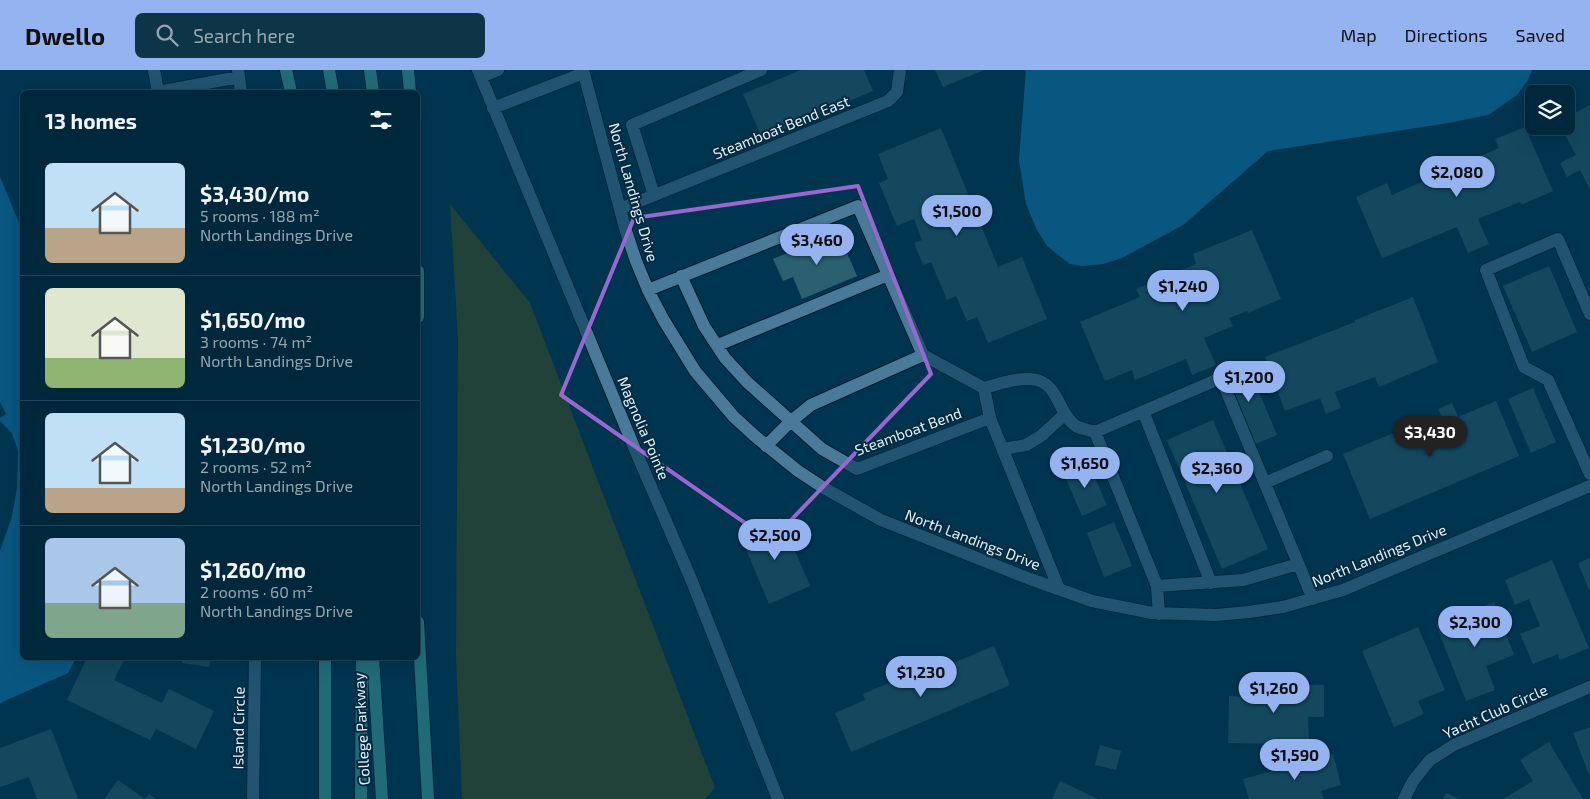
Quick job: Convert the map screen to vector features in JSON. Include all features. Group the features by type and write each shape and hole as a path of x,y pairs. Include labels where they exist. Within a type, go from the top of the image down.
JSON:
{"main road":[{"path":"286,70 290,90"},
{"path":"329,70 333,90"},
{"path":"370,70 373,90"},
{"path":"408,70 410,90"},
{"path":"420,657 428,799"},
{"path":"324,799 325,660"},
{"path":"361,799 362,660"},
{"name":"College Parkway","path":"373,660 382,799"}],"street":[{"path":"154,70 158,90"},
{"path":"480,73 498,70"},
{"path":"654,196 632,125 761,70"},
{"name":"Steamboat Bend East","path":"620,209 888,101 897,92 900,70"},
{"path":"493,108 583,71"},
{"name":"North Landings Drive","path":"583,71 636,261 648,290 663,318 695,371 734,417 766,446 824,488 881,520 1092,601 1159,614 1216,615 1283,607 1343,590 1590,486"},
{"path":"166,90 238,73 241,90"},
{"name":"Magnolia Pointe","path":"480,73 690,579 778,799"},
{"path":"648,290 858,206 923,355 984,388 1021,380 1038,380 1054,391 1065,414 1076,426 1095,432 1221,378 1313,599"},
{"path":"1590,314 1558,239 1486,270 1524,367 1548,380 1590,474"},
{"path":"718,345 888,275"},
{"name":"Steamboat Bend","path":"681,276 704,326 725,358 747,382 822,449 857,469 990,418"},
{"path":"766,446 811,404 923,355"},
{"path":"984,388 990,418 1059,589"},
{"path":"1143,411 1211,583"},
{"path":"1003,449 1026,445 1042,436 1065,414"},
{"path":"1095,432 1157,586 1159,614"},
{"path":"1265,483 1327,456"},
{"path":"1157,586 1243,580 1298,564"},
{"name":"Island Circle","path":"253,799 255,660"},
{"name":"Yacht Club Circle","path":"1404,799 1413,781 1430,760 1454,745 1590,687"}],"highlighted area":[{"path":"858,186 931,374 771,541 561,395 634,218"}],"green space":[{"path":"450,204 530,303 715,788 705,799 462,799 456,657 458,339"}],"water":[{"path":"1026,70 1532,70 1528,80 1517,95 1488,115 1268,151 1183,225 1122,258 1103,264 1082,266 1070,264 1047,246 1037,230 1026,204 1019,160"},
{"path":"0,177 20,225 20,660 75,660 68,673 0,703 0,551 12,516 17,488 18,451 12,433 0,421 0,418 6,414 0,402"}],"building":[{"path":"801,70 864,70 873,91 762,138 743,94"},
{"path":"935,70 984,70 943,87"},
{"path":"1590,105 1590,189 1580,170 1567,177 1560,163 1576,155 1565,135 1575,135 1575,113"},
{"path":"1525,127 1525,135 1528,135 1553,191 1521,205 1520,202 1478,219 1489,244 1468,253 1457,227 1382,258 1356,197 1387,183 1392,195 1499,148 1495,139"},
{"path":"941,128 998,267 1022,257 1047,319 988,343 977,317 967,321 956,296 947,300 931,262 923,265 914,243 922,240 914,219 897,226 879,183 888,179 878,154"},
{"path":"1252,230 1281,299 1248,313 1247,311 1229,318 1233,326 1204,338 1216,365 1192,375 1186,359 1135,380 1132,370 1105,381 1080,322 1140,297 1136,289 1196,264 1193,254"},
{"path":"838,232 857,276 802,299 793,277 783,281 773,259"},
{"path":"1549,266 1577,332 1532,352 1503,286"},
{"path":"1413,297 1438,362 1379,387 1375,377 1335,392 1341,408 1326,414 1320,398 1285,411 1265,357"},
{"path":"1246,361 1277,435 1253,445 1221,371"},
{"path":"1533,388 1556,442 1531,453 1508,399"},
{"path":"1496,401 1519,456 1370,519 1343,454 1403,429 1408,440 1445,425 1438,409 1452,403 1458,417"},
{"path":"1213,420 1268,549 1222,569 1167,440"},
{"path":"1088,462 1107,505 1082,516 1063,472"},
{"path":"781,518 810,586 769,604 740,535"},
{"path":"1114,522 1132,566 1104,577 1087,533"},
{"path":"1590,558 1590,592 1578,563"},
{"path":"1552,560 1589,648 1560,660 1558,654 1533,664 1520,634 1540,626 1529,599 1515,605 1505,580"},
{"path":"1494,602 1514,655 1486,666 1495,690 1466,701 1436,625"},
{"path":"1418,627 1445,690 1418,701 1424,714 1394,727 1362,651"},
{"path":"994,646 1010,685 851,752 835,713 865,700 863,694 938,662 941,668"},
{"path":"86,660 124,660 114,680 162,703 169,689 214,711 196,749 156,729 150,740 67,700"},
{"path":"182,660 211,660 209,667 182,663"},
{"path":"1245,684 1324,685 1324,717 1308,717 1309,744 1228,743 1229,696 1244,697"},
{"path":"1590,727 1590,777 1573,733"},
{"path":"51,729 78,799 37,799 29,777 0,787 0,748"},
{"path":"1549,742 1583,799 1503,799 1533,781 1520,760"},
{"path":"1100,745 1121,751 1116,770 1095,765"},
{"path":"1333,754 1341,785 1321,791 1324,799 1249,799 1243,779"},
{"path":"118,780 145,799 104,799"},
{"path":"1060,781 1098,799 1052,799"},
{"path":"1446,793 1460,799 1443,799"},
{"path":"149,794 156,799 145,799"}]}
